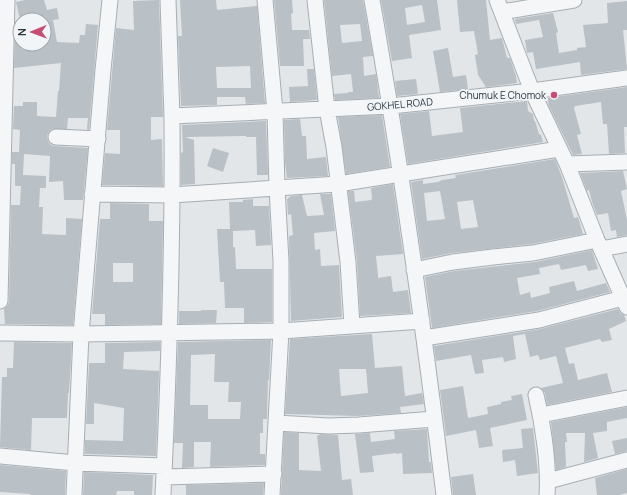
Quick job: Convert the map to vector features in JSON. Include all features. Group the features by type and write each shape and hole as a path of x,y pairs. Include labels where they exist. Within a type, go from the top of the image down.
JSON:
{"street":[{"path":"0,301 2,138 7,0"},
{"path":"74,495 81,334 110,0"},
{"path":"163,495 170,333 172,195 172,116 168,0"},
{"path":"265,0 275,112 281,261 281,331 272,495"},
{"path":"315,0 327,110 334,147 348,262 352,326"},
{"path":"372,0 391,106 422,321 444,495"},
{"path":"424,338 538,320 625,303 599,244 567,164 532,91 500,6 574,0"},
{"name":"GOKHEL ROAD","path":"172,116 391,106 532,91 627,78"},
{"path":"56,137 98,139"},
{"path":"92,194 172,195 338,184 559,149"},
{"path":"567,164 627,162"},
{"path":"414,270 453,262 599,244 627,244"},
{"path":"0,333 81,334 281,331 422,321"},
{"path":"536,396 541,415 548,488 627,460"},
{"path":"541,415 627,398"},
{"path":"276,422 329,426 434,419"},
{"path":"0,456 164,472 274,474"}],"building":[{"path":"25,0 44,0 47,10 57,8 59,19 53,20 57,42 79,43 80,35 85,35 86,24 98,25 89,130 87,129 88,118 68,118 67,129 52,129 47,136 51,145 88,148 83,200 64,200 63,181 49,182 50,156 24,154 23,175 46,176 46,188 40,188 39,207 43,207 42,234 66,235 66,218 82,219 73,325 5,324 4,309 8,305 9,301 11,205 20,205 21,186 15,186 15,164 12,164 12,152 19,152 20,130 13,129 14,106 23,106 23,102 37,102 37,116 56,117 61,63 14,68 14,52 52,52 52,12 18,12 16,2"},
{"path":"159,0 163,117 151,117 151,140 162,139 163,186 102,185 105,153 120,154 120,130 107,130 116,28 134,30 133,1"},
{"path":"180,0 216,0 217,10 257,6 265,103 246,104 245,97 217,97 217,105 181,106 178,36 182,36","holes":["250,66 251,88 217,88 216,67"]},
{"path":"274,0 292,0 292,30 309,30 310,39 303,39 304,66 280,66"},
{"path":"324,0 363,0 373,56 363,57 364,76 376,74 379,98 335,100 334,94 353,92 351,74 332,76","holes":["360,24 362,41 342,43 340,25"]},
{"path":"381,0 437,0 441,30 409,35 412,58 392,61","holes":["422,5 425,22 407,25 405,8"]},
{"path":"457,0 486,0 490,40 502,38 507,58 510,58 517,83 486,87 478,75 475,55 478,54 474,31 460,32"},
{"path":"627,1 627,30 623,30 627,69 581,75 580,62 536,69 533,52 527,53 525,40 543,37 539,20 516,24 515,19 553,13 558,32 556,33 559,53 586,47 583,25 608,23 607,3"},
{"path":"448,48 453,77 466,75 468,89 440,92 433,51"},
{"path":"307,69 314,69 317,100 290,102 289,87 308,86"},
{"path":"416,79 418,94 397,96 395,81"},
{"path":"627,87 627,127 624,127 625,153 609,154 607,124 603,124 601,102 575,106 574,108 581,134 577,135 582,154 573,155 549,106 547,98"},
{"path":"527,101 528,111 533,114 534,121 543,142 408,164 400,114 429,111 432,136 463,132 460,108"},
{"path":"382,115 390,167 346,174 338,117"},
{"path":"300,119 302,136 306,136 307,159 326,157 328,176 287,178 285,163 284,120"},
{"path":"266,121 268,175 257,175 256,137 185,137 194,140 195,184 181,185 181,153 183,152 182,125"},
{"path":"213,148 229,153 223,172 207,166"},
{"path":"555,159 574,218 578,217 583,234 532,244 452,253 422,259 411,182 423,180 423,184 438,182 456,178 455,175","holes":["440,191 445,219 427,221 424,193","473,200 478,227 461,229 457,202"]},
{"path":"623,171 627,189 621,191 627,220 627,235 617,237 616,230 611,231 608,213 597,215 589,190 587,191 580,173"},
{"path":"393,184 403,254 376,256 378,278 391,276 393,292 408,290 411,313 360,316 357,261 348,191 354,191 355,202 371,200 371,188"},
{"path":"320,194 331,194 335,231 314,233 315,250 320,249 321,266 339,265 342,317 291,321 289,236 293,235 291,214 288,215 287,199 291,196 302,195 307,216 324,215"},
{"path":"253,199 253,206 269,206 271,245 256,246 255,230 233,231 233,247 235,247 236,269 272,269 272,322 244,323 244,308 225,308 224,282 220,282 217,229 230,229 229,202 243,202 243,200"},
{"path":"110,203 149,204 149,221 163,221 161,324 105,325 105,314 92,314 100,219 110,219","holes":["113,263 133,263 133,282 113,282"]},
{"path":"592,250 598,269 588,271 586,265 561,270 559,264 539,268 540,274 517,278 520,295 530,292 531,298 550,293 549,287 574,281 577,291 606,283 610,292 537,311 432,328 425,277 454,271 535,262"},
{"path":"618,309 621,314 624,315 626,321 609,329 612,340 602,342 600,339 565,348 569,364 574,363 578,380 607,373 612,392 547,405 545,393 541,388 563,383 556,356 540,360 538,355 530,357 525,334 513,336 516,359 504,362 503,357 482,360 484,373 475,374 471,355 436,361 434,346 540,329"},
{"path":"217,310 216,323 179,324 179,311"},
{"path":"372,334 375,368 402,366 405,396 422,393 424,404 400,407 401,413 358,416 285,414 290,339","holes":["339,369 366,369 368,393 341,396"]},
{"path":"271,340 267,419 263,419 263,433 260,433 260,454 265,454 265,465 210,467 211,442 194,442 194,467 182,468 183,443 174,443 178,342","holes":["215,354 214,382 229,382 228,402 241,402 240,419 208,419 208,405 190,405 191,355"]},
{"path":"14,342 72,343 67,418 32,418 31,450 0,447 2,377 7,377 7,368 13,368"},
{"path":"160,342 160,351 124,352 123,369 159,371 156,456 85,454 85,440 123,441 124,408 94,403 94,424 86,424 89,363 105,363 105,343"},
{"path":"463,386 468,418 488,414 487,407 512,400 511,396 522,394 527,420 490,428 493,446 479,448 476,430 446,436 440,390"},
{"path":"627,407 627,418 607,422 607,431 593,433 598,458 584,462 585,433 566,433 566,467 556,470 551,422"},
{"path":"533,428 538,473 517,476 515,460 503,462 502,450 523,448 521,429"},
{"path":"427,429 429,462 431,462 432,473 403,474 402,453 396,453 372,456 374,472 360,473 355,434 370,433 371,442 395,439 394,431"},
{"path":"284,432 299,433 299,470 321,471 317,436 320,434 338,435 342,480 351,479 353,495 281,495"},
{"path":"627,438 627,451 615,454 612,441"},
{"path":"0,465 66,471 65,495 30,495 0,492"},
{"path":"627,469 627,493 619,495 597,495 595,478"},
{"path":"84,472 153,475 152,495 134,495 134,491 117,491 116,495 83,495"},
{"path":"473,474 476,495 453,495 451,477"},
{"path":"264,483 263,495 186,495 186,485"}],"place":[{"name":"Chumuk E Chomok","path":"554,95"}]}
